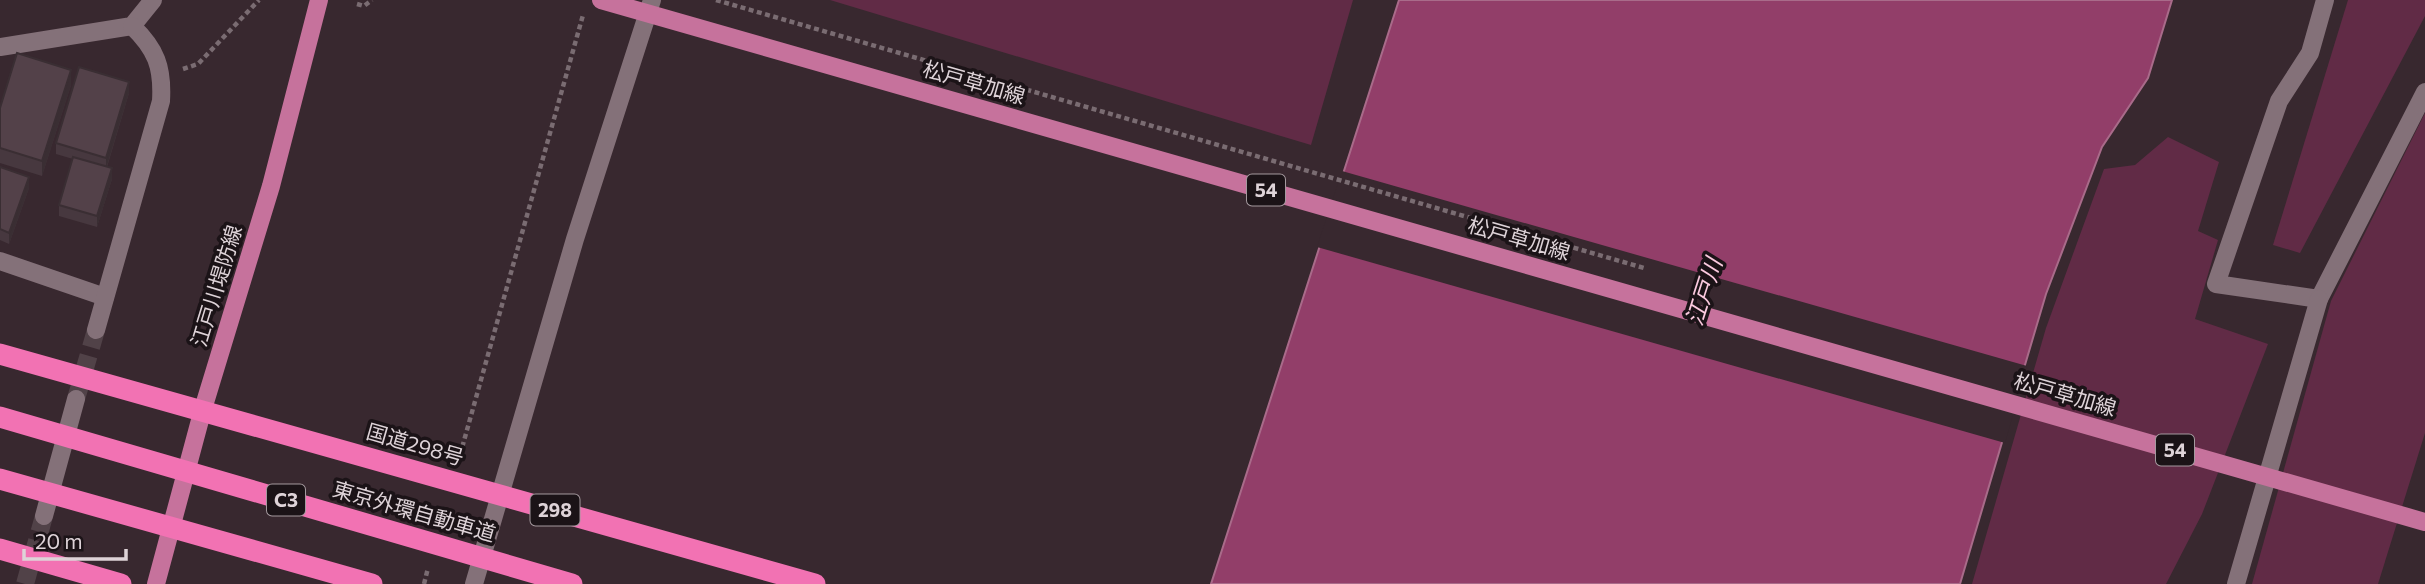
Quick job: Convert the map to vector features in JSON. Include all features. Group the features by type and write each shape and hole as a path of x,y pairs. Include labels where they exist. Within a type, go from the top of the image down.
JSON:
{"highway":[{"name":"国道298号","path":"0,354 204,409 816,584"},
{"name":"東京外環自動車道","path":"0,417 572,584"},
{"path":"0,479 372,584"},
{"path":"6,551 121,584"}],"main road":[{"name":"江戸川堤防線","path":"156,584 204,409 271,187 319,0"},
{"name":"松戸草加線","path":"601,0 2422,521"}],"street":[{"path":"2,52 132,26 153,0"},
{"path":"474,584 575,239 652,0"},
{"path":"2319,299 2216,284 2279,101 2310,53 2325,0"},
{"path":"96,330 161,101 162,76 158,57 132,26"},
{"path":"2236,584 2319,299 2425,92"},
{"path":"0,261 105,297"},
{"path":"44,516 76,399"}],"path":[{"path":"198,64 259,0"},
{"path":"358,4 364,6 372,0"},
{"path":"716,0 1651,270"},
{"path":"456,467 584,13"},
{"path":"424,584 431,558"}],"shaded area":[{"path":"830,0 1353,0 1311,145"},
{"path":"2348,0 2425,0 2425,16 2300,253 2273,245"},
{"path":"2425,113 2425,433 2378,584 2252,584 2331,301"},
{"path":"2168,137 2219,162 2198,231 2218,240 2195,319 2268,344 2202,514 2166,584 1972,584 2046,328 2104,169 2135,165"}],"water":[{"name":"江戸川","path":"1399,0 2172,0 2148,78 2102,147 2046,294 1960,584 1211,584"}],"pier":[{"path":"1342,171 2027,366 2005,443 1317,247"}],"building":[{"path":"17,53 71,70 42,161 0,148 0,108"},
{"path":"79,67 129,82 106,158 56,143"},
{"path":"73,157 112,168 97,216 59,205"},
{"path":"0,167 29,177 9,233 0,229"}],"tunnel":[{"path":"76,399 96,330"},
{"path":"25,584 44,516"}]}
